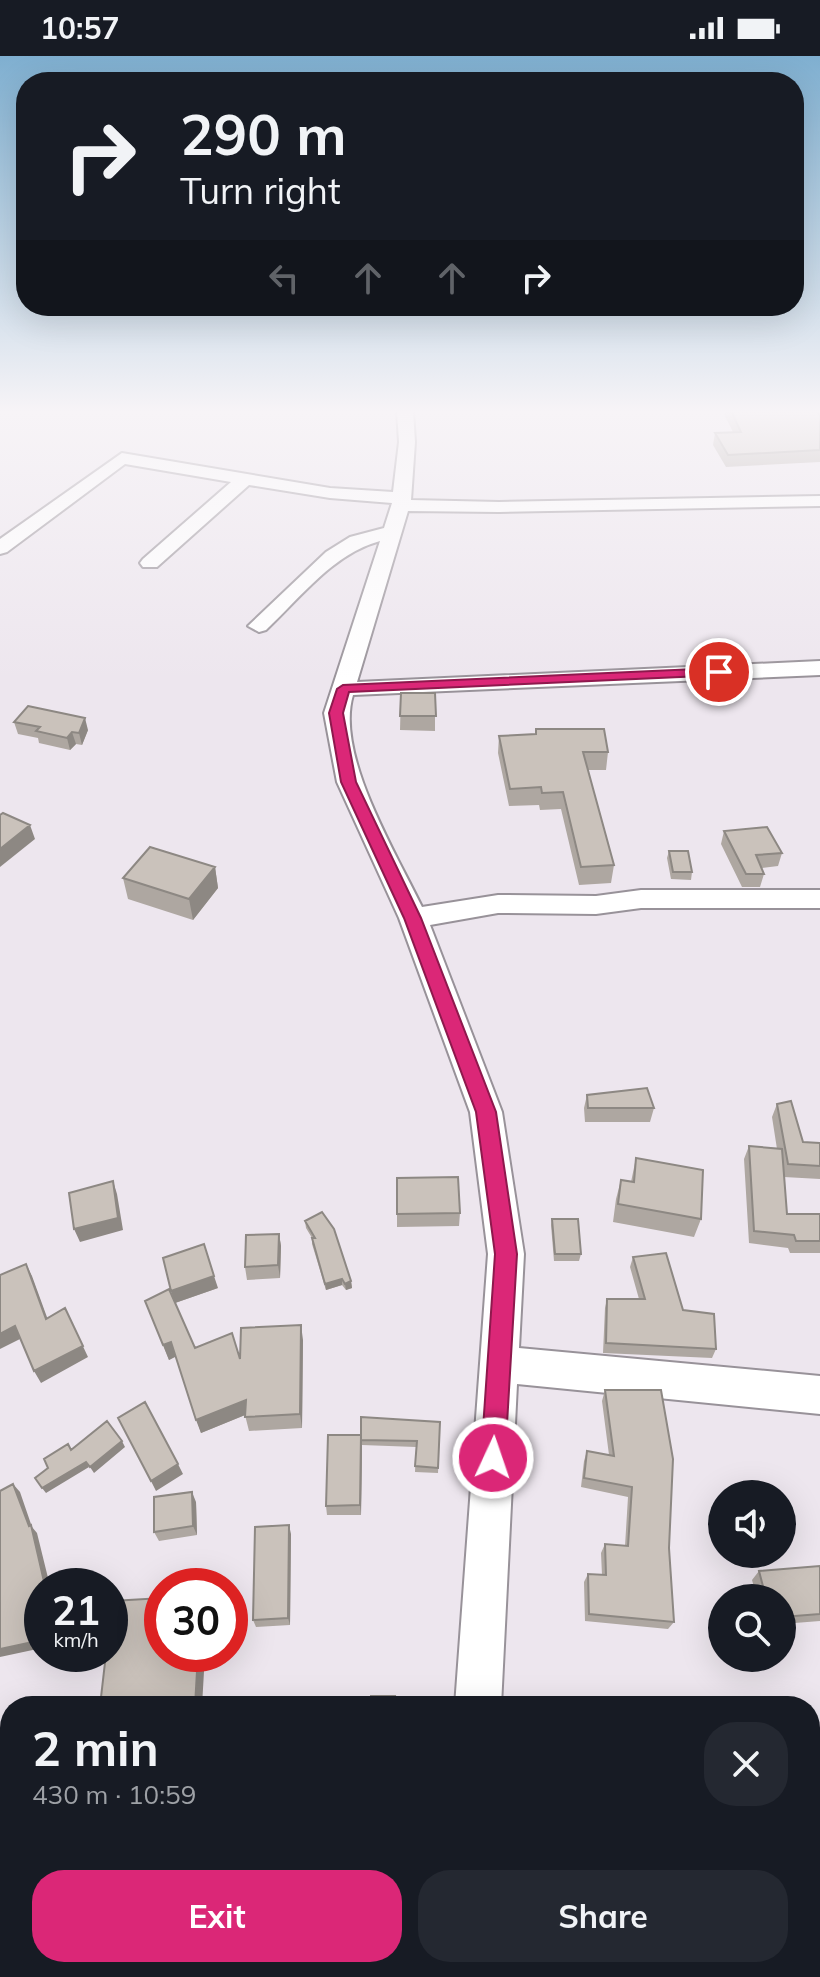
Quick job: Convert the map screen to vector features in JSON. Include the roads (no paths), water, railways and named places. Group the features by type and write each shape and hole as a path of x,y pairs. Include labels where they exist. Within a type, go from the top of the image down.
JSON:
{"street":[{"path":"0,548 64,501"},
{"path":"150,563 220,501"},
{"path":"359,501 398,511 820,501"},
{"path":"399,501 336,713 349,782 413,918 486,1112 506,1254 479,1696"},
{"path":"259,626 333,556 398,511"},
{"path":"343,689 820,668"},
{"path":"413,918 498,904 596,905 641,899 820,899"},
{"path":"498,1364 820,1395"}]}
